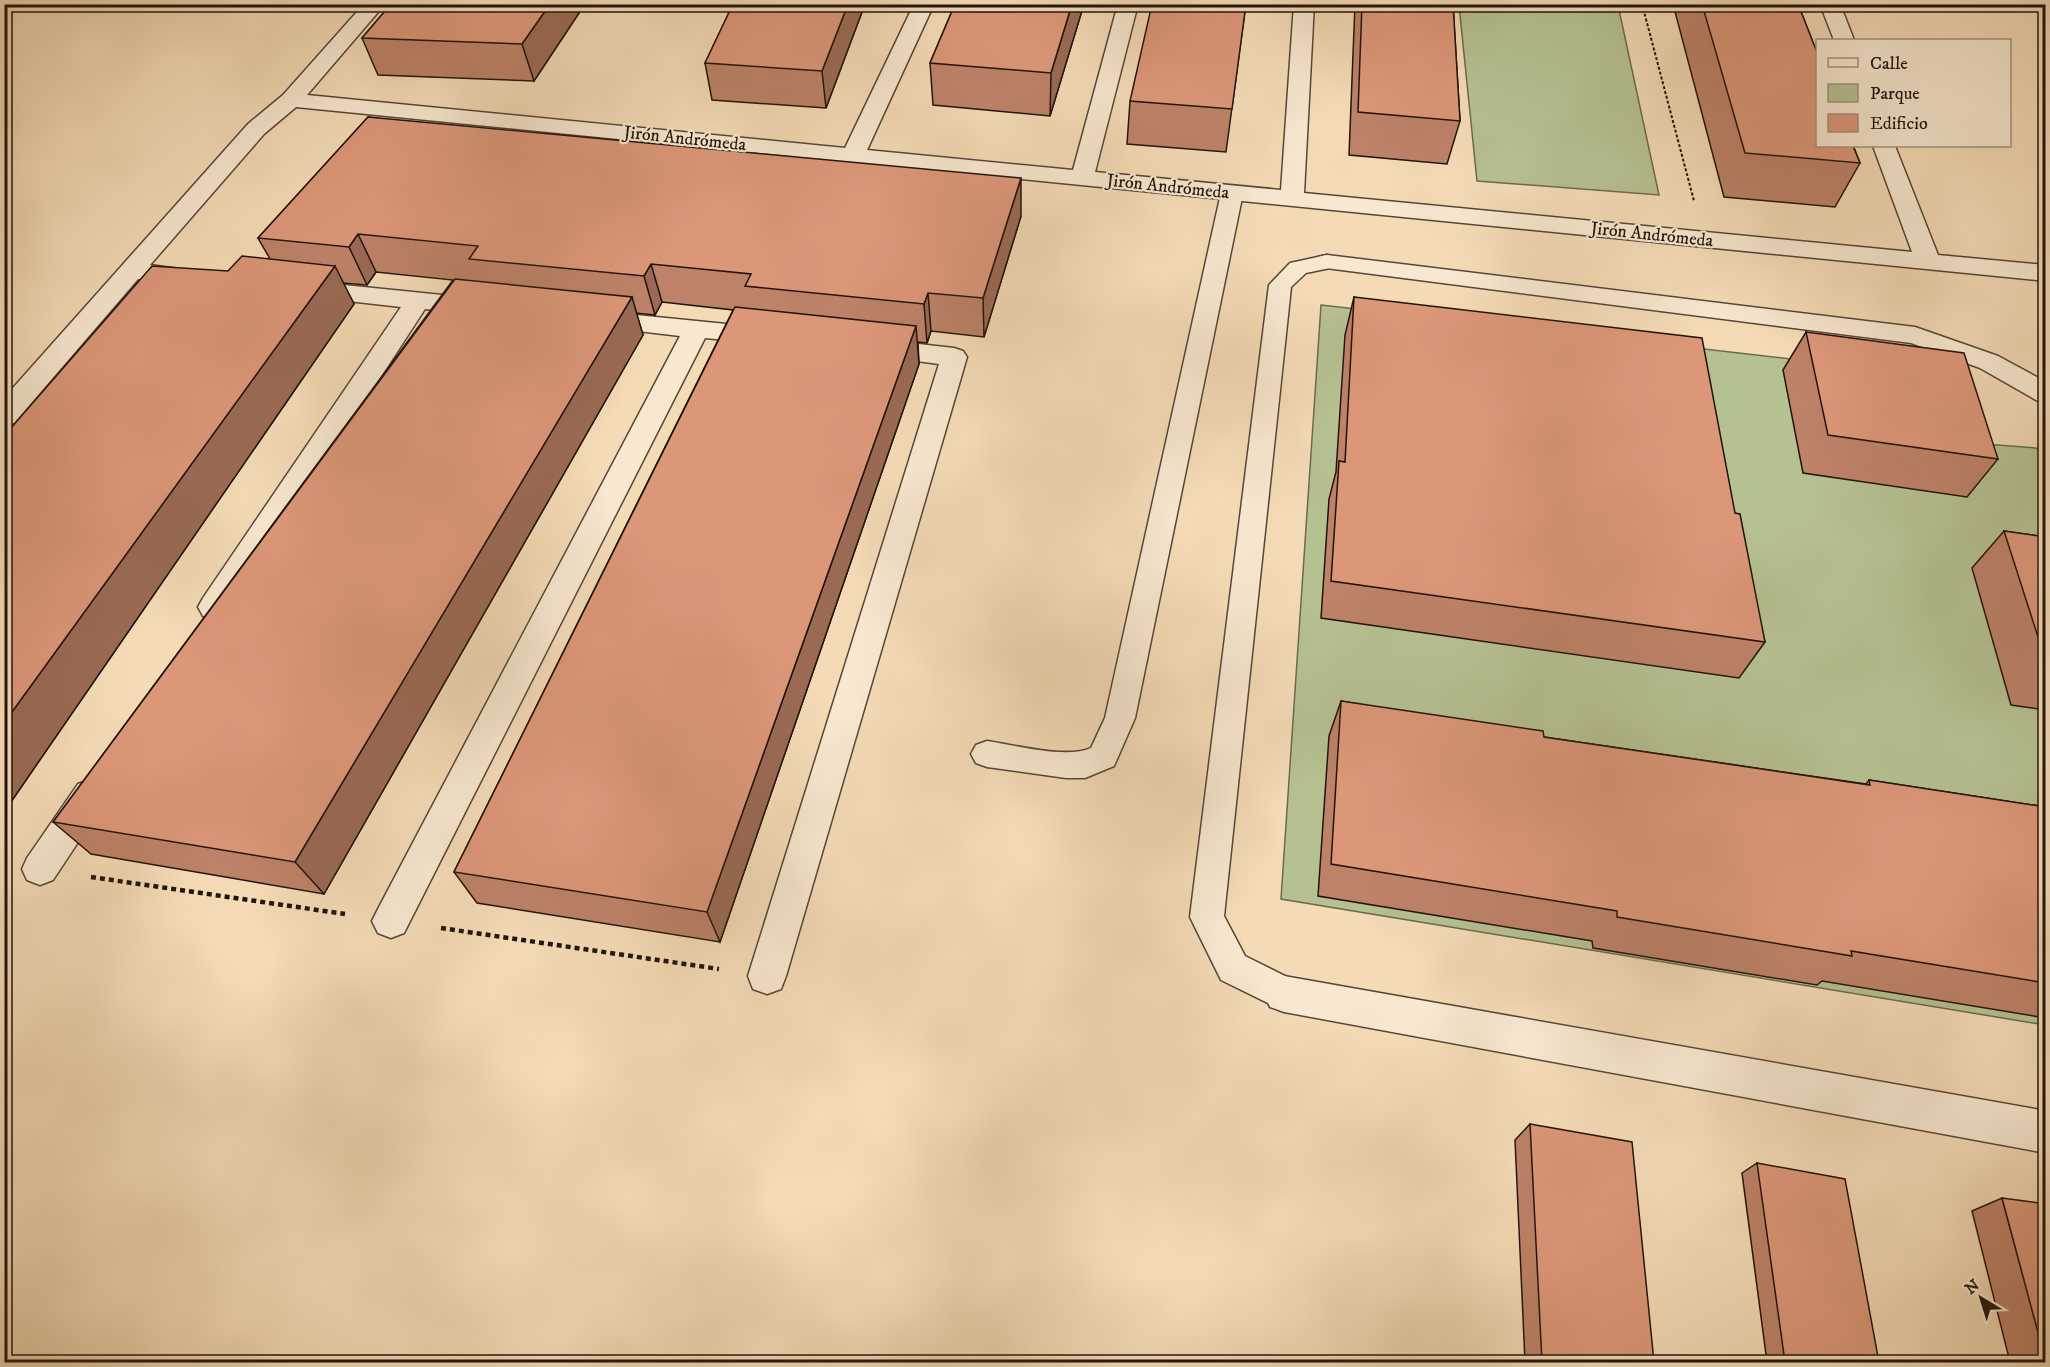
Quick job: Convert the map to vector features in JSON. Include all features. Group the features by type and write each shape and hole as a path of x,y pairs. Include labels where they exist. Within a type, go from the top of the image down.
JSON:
{"street":[{"path":"4,416 256,129 291,100 375,4"},
{"path":"853,155 924,4"},
{"path":"1082,178 1128,4"},
{"path":"1292,199 1304,4"},
{"path":"1830,4 1844,39"},
{"name":"Jirón Andrómeda","path":"291,100 2046,273"},
{"path":"1884,147 1928,261"},
{"path":"1327,262 1915,335 1989,362 2046,394"},
{"path":"132,271 215,280"},
{"path":"275,286 511,310"},
{"path":"199,630 418,301"},
{"path":"569,316 790,339"},
{"path":"391,921 697,329"},
{"path":"767,976 954,357 849,345"},
{"path":"40,869 106,769"},
{"path":"1284,994 2046,1132"}],"lane":[{"path":"987,754 1066,765 1085,765 1103,756 1108,747 1120,718 1232,193"},
{"path":"1284,994 1233,968 1207,917 1280,285 1298,268 1327,262"}],"path":[{"path":"1642,4 1704,240"}],"green space":[{"path":"1459,5 1618,5 1659,195 1477,181"},
{"path":"1321,305 1939,376 1971,443 2036,448 2045,458 2045,1025 1281,899"}],"building":[{"path":"391,4 550,4 522,44 362,38"},
{"path":"733,4 848,4 822,71 705,63"},
{"path":"955,4 1072,4 1051,73 930,63"},
{"path":"1152,4 1246,4 1232,109 1130,101"},
{"path":"1362,4 1453,4 1460,121 1358,112"},
{"path":"1702,4 1798,4 1816,50 1816,147 1853,147 1860,163 1745,153"},
{"path":"368,117 1021,178 983,298 928,293 924,304 745,286 751,274 651,264 644,276 469,259 478,246 358,234 349,247 258,238"},
{"path":"242,256 335,266 4,723 4,436 152,266 228,271"},
{"path":"455,279 632,297 295,862 53,822"},
{"path":"1354,297 1702,338 1735,513 1740,514 1765,642 1331,581 1339,461 1345,462"},
{"path":"735,307 916,326 707,912 454,872"},
{"path":"1806,332 1964,353 1998,459 1828,435"},
{"path":"2004,531 2046,537 2046,662"},
{"path":"1341,701 1543,731 1544,737 1870,785 1869,780 2046,807 2046,983 1851,951 1852,956 1617,917 1617,911 1331,864"},
{"path":"1530,1124 1632,1142 1654,1362 1542,1362"},
{"path":"1757,1163 1845,1179 1879,1362 1785,1362"},
{"path":"2002,1198 2046,1204 2046,1362"}]}
